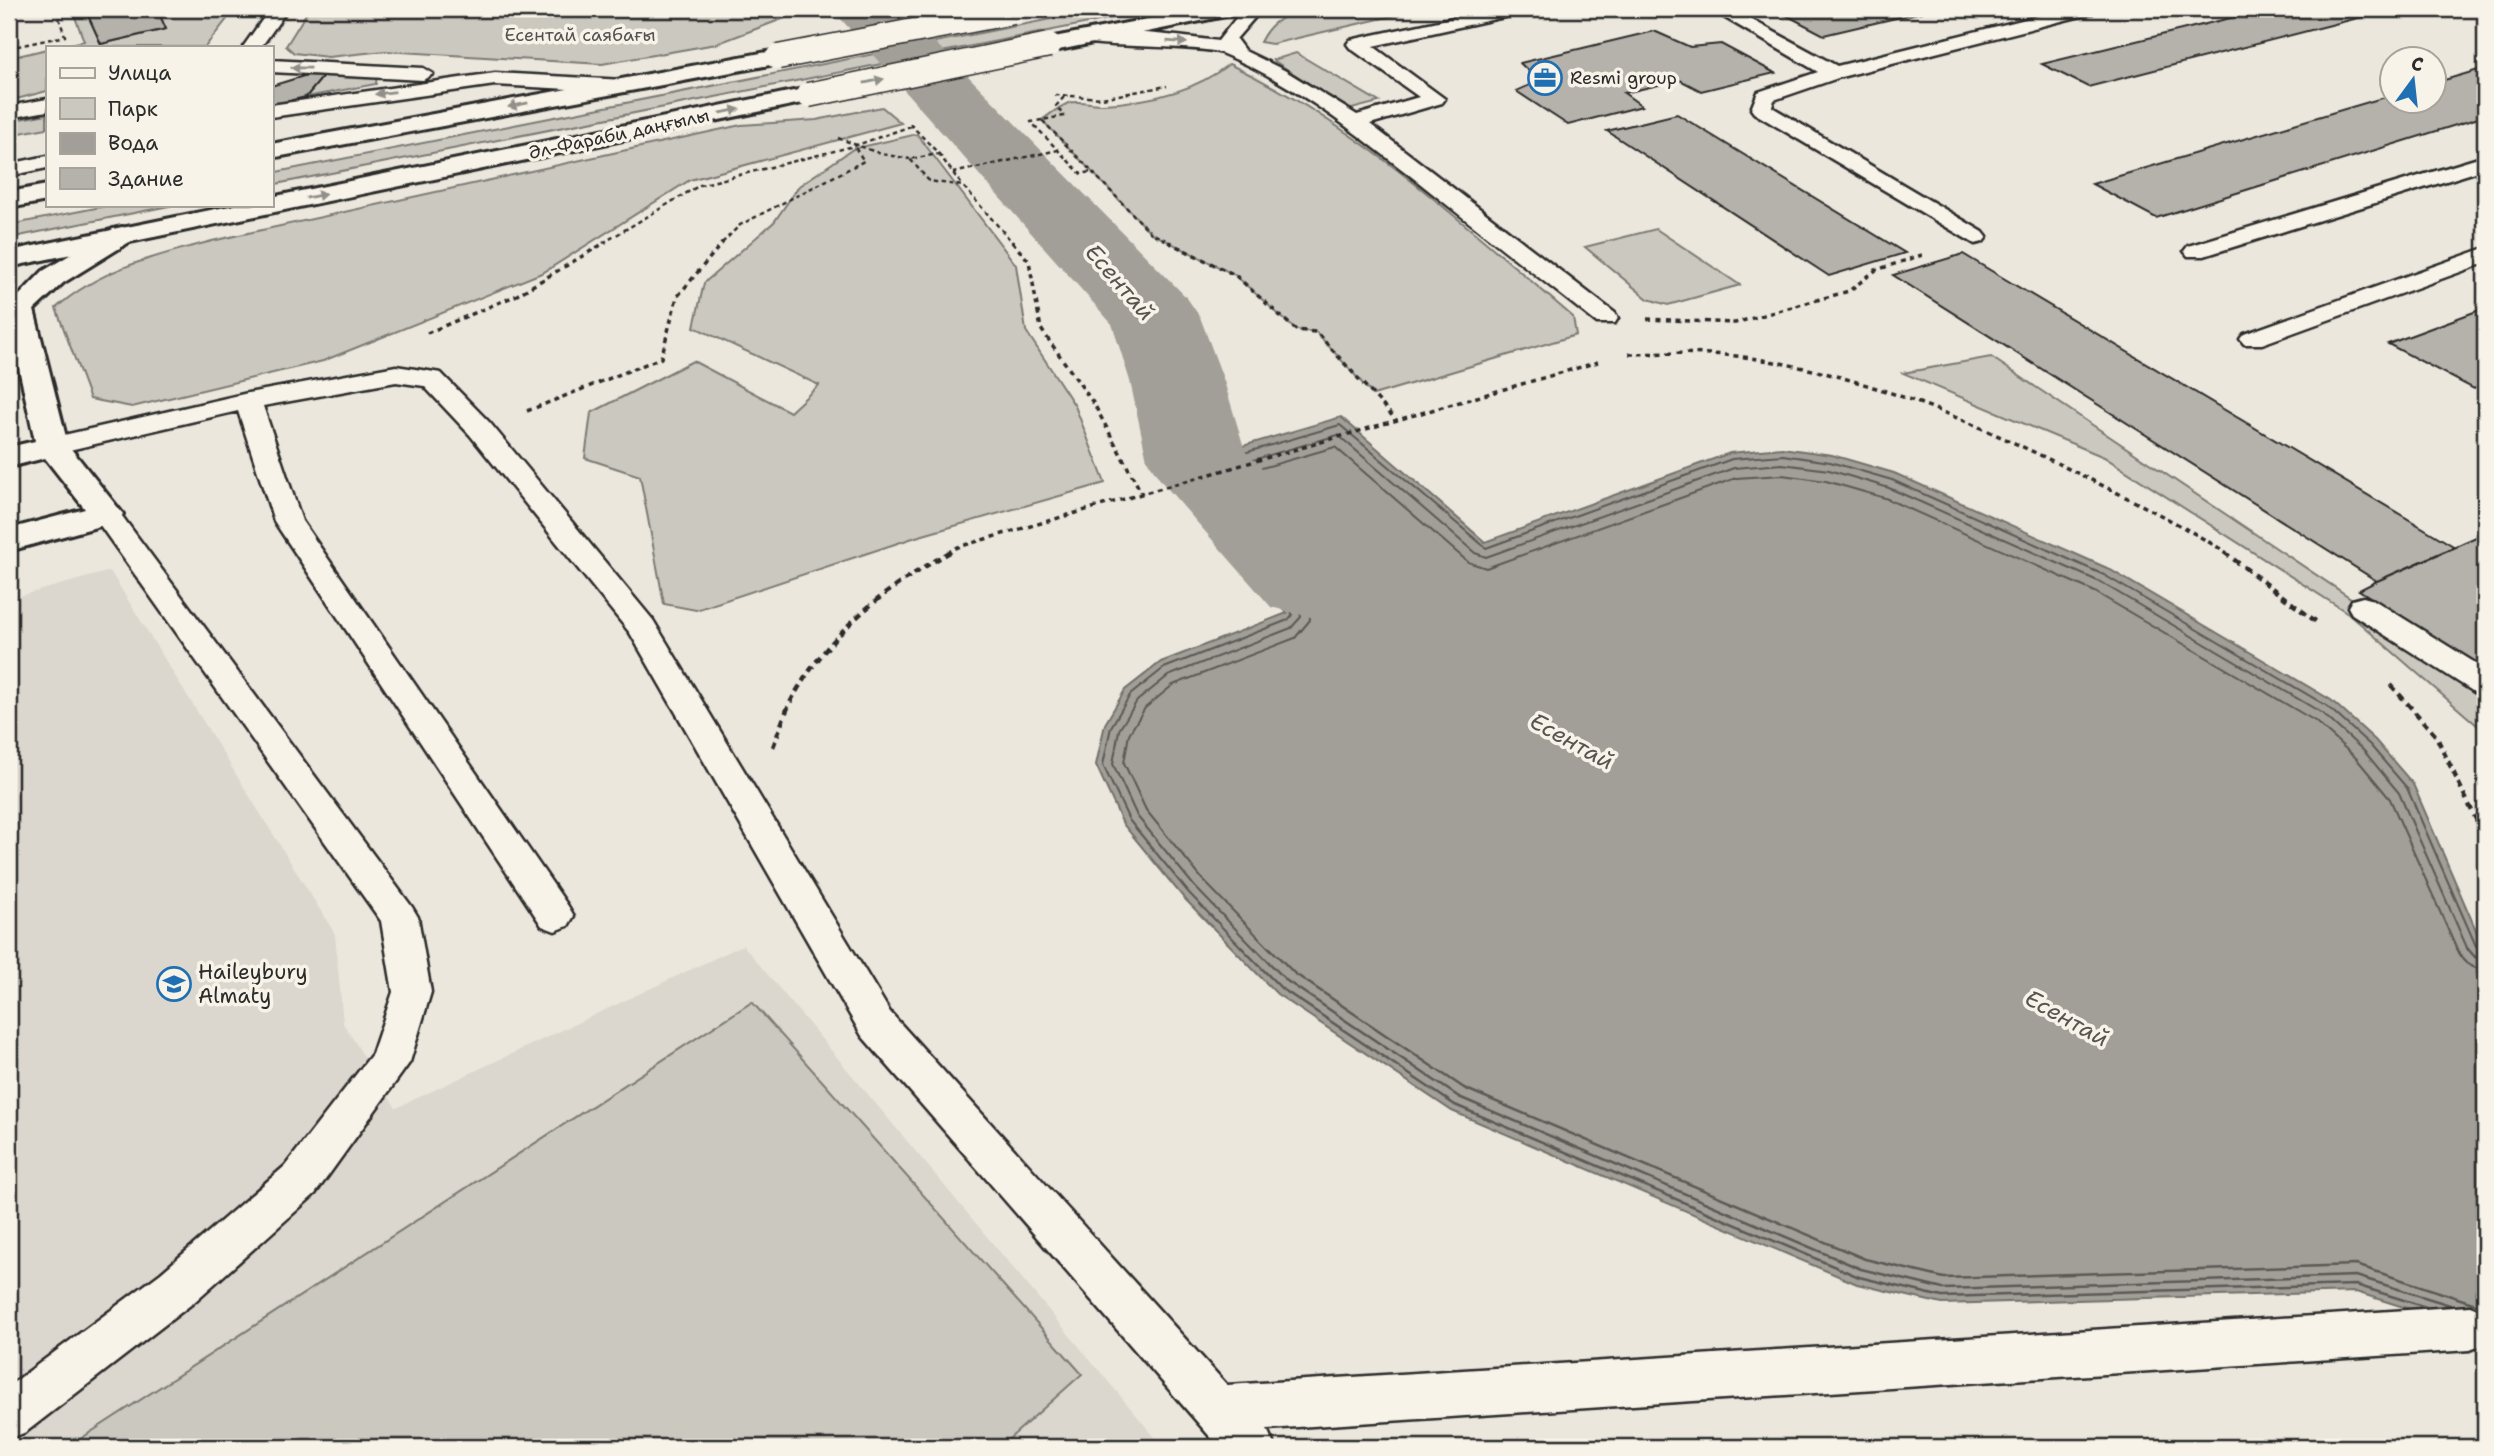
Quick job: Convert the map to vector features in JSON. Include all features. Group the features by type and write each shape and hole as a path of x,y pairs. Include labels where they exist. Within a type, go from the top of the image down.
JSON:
{"main road":[{"name":"Әл-Фараби даңғылы","path":"273,204 1230,9"},
{"path":"273,151 1021,10"},
{"path":"9,200 46,193"},
{"name":"Әл-Фараби даңғылы","path":"9,259 264,206"},
{"path":"9,540 106,514 52,446 14,308 65,270 122,235"},
{"path":"9,457 52,446"}],"lane":[{"path":"252,46 279,9"},
{"path":"1238,54 1226,39 1253,9"},
{"path":"1354,122 1435,99 1357,44 1518,9"},
{"path":"1719,9 1834,73"},
{"path":"1975,237 1761,109 1765,96 1834,73 2087,9"},
{"path":"1084,38 1204,44 1238,54 1277,74 1354,122 1606,318"},
{"path":"273,66 624,86"},
{"path":"273,111 495,79"},
{"path":"9,112 46,105"},
{"path":"9,161 46,153"},
{"path":"9,170 46,162"},
{"path":"2196,251 2485,162"},
{"path":"2253,339 2485,256"},
{"path":"52,446 248,401 396,374 432,379 480,429 642,627 876,1024 1251,1447"},
{"path":"248,401 288,521 555,916"},
{"path":"9,1415 177,1288 300,1180 390,1062 412,992 399,917 106,514"},
{"path":"2363,607 2485,684"},
{"path":"1216,1409 2470,1328"}],"path":[{"path":"9,14 35,9"},
{"path":"9,48 65,36 56,9"},
{"path":"1091,172 1081,174 1031,122 1064,116 1056,106 1064,97 1102,98 1176,84"},
{"path":"904,117 939,154 963,186 1029,261 1041,329 1094,404 1142,494"},
{"path":"1041,120 1151,233 1235,275 1296,330 1316,332 1396,421"},
{"path":"396,374 428,331 517,295 700,185 853,146 911,126"},
{"path":"833,136 853,146 910,159 939,154"},
{"path":"480,429 661,358 677,297 711,254 740,225 864,161 853,146"},
{"path":"953,173 1058,150"},
{"path":"910,159 929,181 963,186"},
{"path":"1622,355 1606,318 1735,323 1849,291 1876,271 1975,237"},
{"path":"750,807 794,694 830,641 897,582 958,547 1622,355 1672,350 1727,354 1797,365 1911,401 2023,446 2158,514 2245,566 2329,632"},
{"path":"2390,684 2436,736 2485,838"}],"shaded area":[{"name":"Haileybury Almaty","path":"110,571 335,934 343,1023 396,1108 743,945 1163,1447 9,1447 9,599"}],"green space":[{"path":"72,9 85,9 101,44 166,29 157,9 235,9 206,46 62,46 84,41"},
{"name":"Есентай саябағы","path":"309,9 788,9 793,15 716,44 602,64 385,51 328,57 294,53 286,46"},
{"path":"1102,9 1159,9 273,185 273,173"},
{"path":"1311,9 1422,9 1272,44 1260,42 1281,19"},
{"path":"46,49 46,91 9,101 9,58"},
{"path":"1296,53 1379,102 1348,110 1273,60"},
{"path":"1229,64 1322,116 1409,179 1573,317 1576,335 1373,395 1316,332 1296,330 1235,275 1151,233 1042,120 1073,102 1119,103 1169,94 1200,82"},
{"path":"330,68 377,70 376,84 306,97"},
{"path":"882,107 901,123 690,180 544,272 323,361 132,407 90,399 56,308 73,294 110,273 150,258 212,241 741,125 816,120"},
{"path":"46,114 46,128 9,135 9,121"},
{"path":"917,134 1016,265 1026,331 1075,406 1105,483 916,537 696,610 664,604 640,476 585,458 591,413 693,361 790,412 819,385 694,327 704,283 774,222 799,186 853,149"},
{"path":"106,206 169,206 9,238 9,225"},
{"path":"1656,229 1740,285 1668,305 1648,299 1585,247"},
{"path":"1991,357 2485,688 2485,732 2348,613 2104,457 1903,373"},
{"path":"752,1002 1082,1374 1000,1447 68,1447"}],"water":[{"path":"1341,417 1485,542 1730,453 1782,448 1832,455 1894,473 2107,568 2331,700 2375,740 2413,784 2485,951 2485,1337 2470,1328 2356,1292 1942,1304 1857,1284 1452,1111 1277,994 1183,897 1123,824 1096,765 1105,724 1125,690 1161,662 1287,613 1161,470"}],"building":[{"path":"85,9 157,9 166,29 101,44"},
{"path":"1805,9 1934,9 1824,35 1784,14"},
{"path":"2267,9 2393,9 2088,87 2042,64"},
{"path":"1654,31 1690,47 1721,44 1775,73 1701,91 1680,80 1624,93 1642,106 1568,125 1516,91 1539,81 1520,63"},
{"path":"330,68 306,97 292,100 292,107 273,108 273,85"},
{"path":"2485,68 2485,116 2156,218 2092,184 2378,99 2378,116 2448,116 2448,79"},
{"path":"1677,114 1905,253 1829,276 1607,131"},
{"path":"1963,254 2455,547 2377,581 1893,275"},
{"path":"2485,308 2485,384 2474,389 2388,344"},
{"path":"2485,533 2485,670 2359,590 2377,581"}],"waterway":[{"name":"Есентай","path":"865,9 1155,317 1177,381 1197,460 1310,582"}],"place":[{"name":"Resmi group","path":"1545,78"},
{"name":"Haileybury Almaty","path":"174,984"}]}
